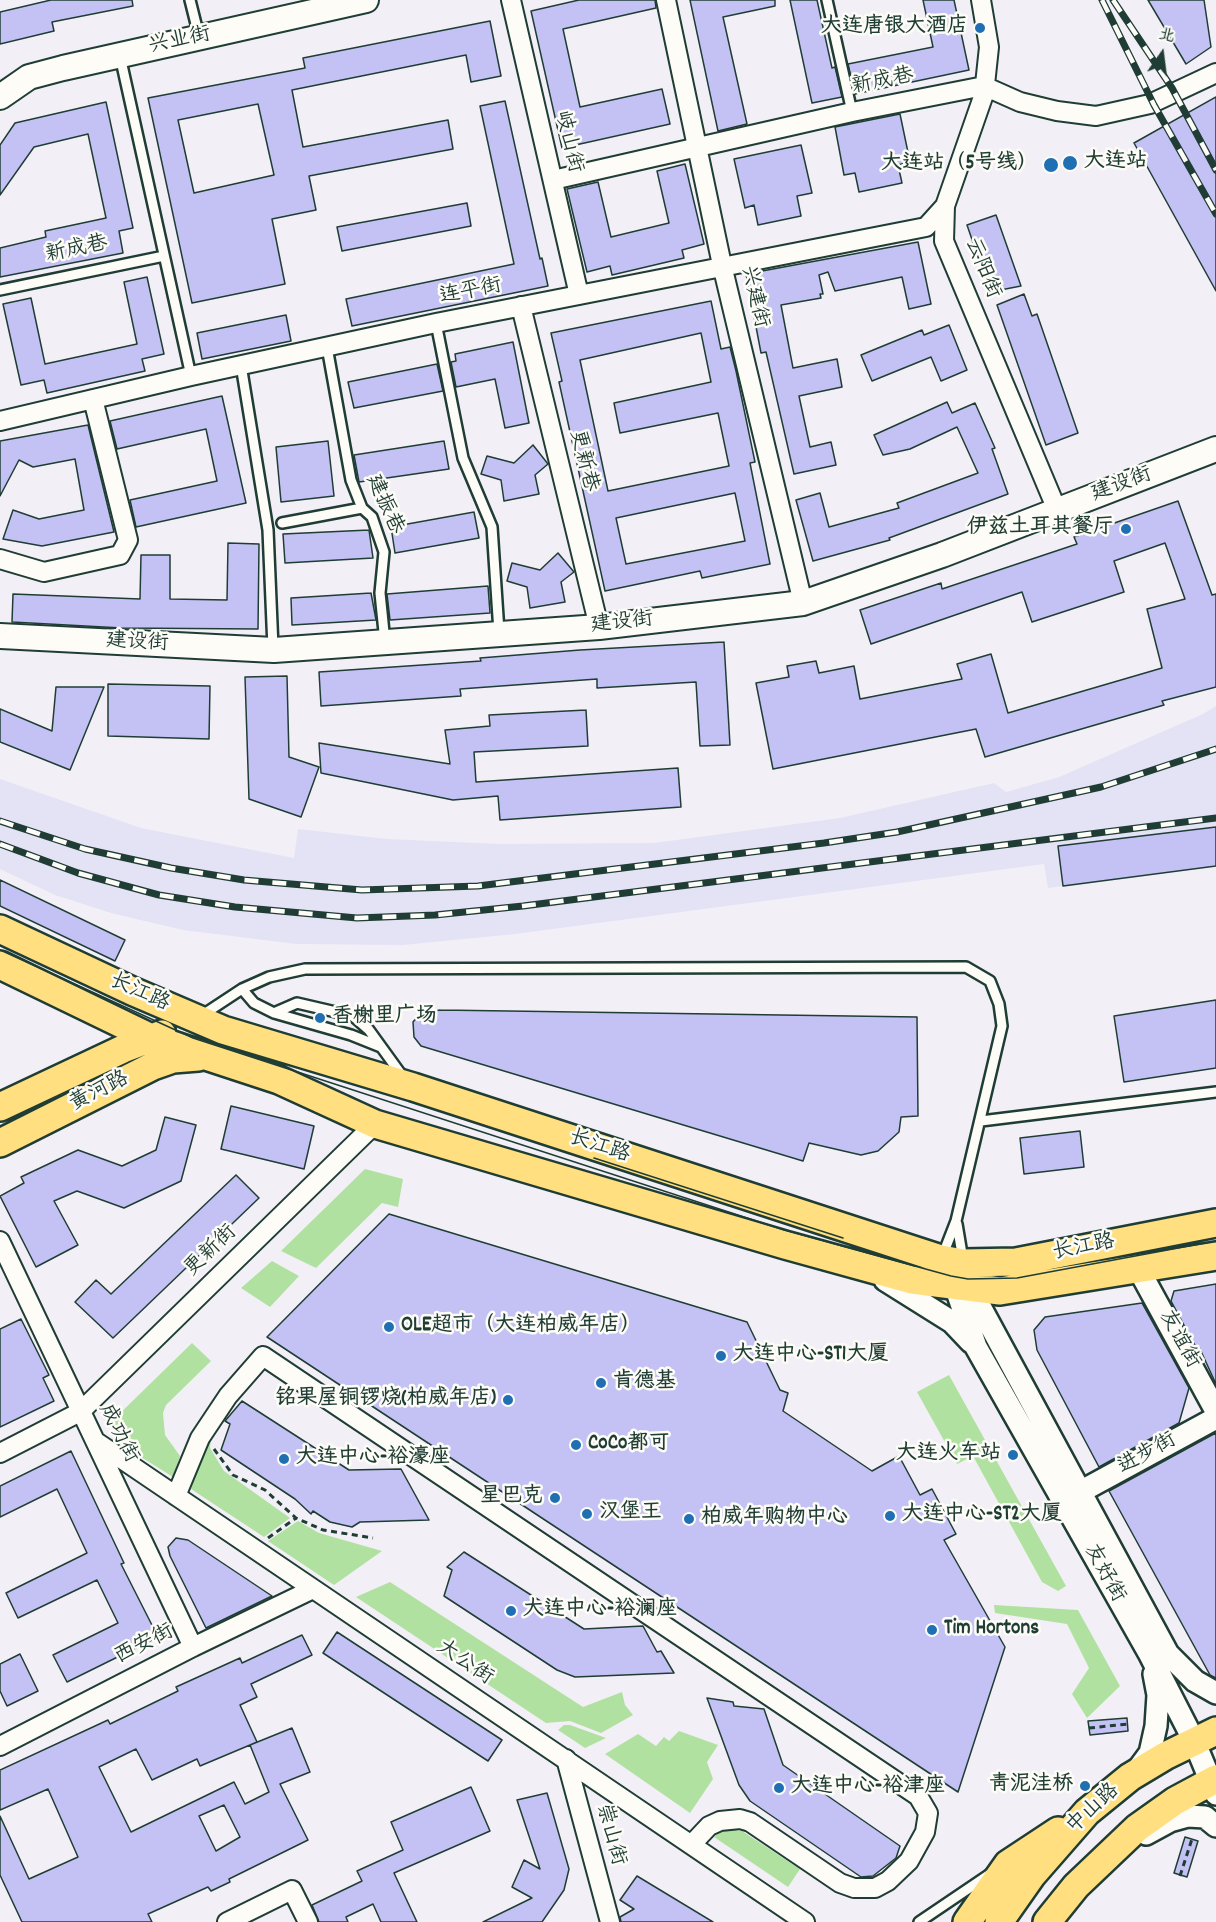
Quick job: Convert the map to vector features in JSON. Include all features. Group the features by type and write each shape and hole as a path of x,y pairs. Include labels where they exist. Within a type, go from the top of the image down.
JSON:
{"main road":[{"name":"兴业街","path":"0,97 29,77 120,54 200,39 332,4 366,0"},
{"name":"建设街","path":"0,636 274,650 600,627 803,603 942,555 1216,449"},
{"name":"长江路","path":"0,929 196,1019 413,1087 957,1274 1000,1291 1216,1256"},
{"name":"长江路","path":"0,965 151,1038 279,1080 375,1124 912,1280 957,1274 1216,1223"},
{"name":"黄河路","path":"0,1107 196,1019"},
{"name":"黄河路","path":"0,1143 153,1066 173,1059 205,1057"},
{"name":"中山路","path":"999,1922 1039,1866 1087,1812 1130,1777 1205,1736"},
{"name":"中山路","path":"1047,1922 1076,1886 1146,1821 1175,1801 1215,1785"},
{"path":"967,1922 1008,1864 1087,1812"}],"street":[{"name":"岐山街","path":"511,0 579,294"},
{"name":"兴建街","path":"666,0 722,265 803,603"},
{"name":"云阳街","path":"981,0 989,47 984,94 945,206 945,241 1057,510"},
{"path":"984,86 1020,102 1057,111 1096,116 1150,104 1216,73"},
{"name":"新成巷","path":"553,180 852,112 984,86"},
{"name":"连平街","path":"0,421 191,376 436,323 722,265 926,227 945,206"},
{"name":"更新巷","path":"521,306 600,627"},
{"path":"0,559 44,572 120,555 128,540 93,399"},
{"name":"更新街","path":"0,1453 80,1412 375,1124"},
{"name":"成功街","path":"0,1241 193,1647"},
{"path":"861,1267 903,1290 952,1322 976,1347"},
{"name":"友谊街","path":"1139,1270 1216,1411"},
{"name":"友好街","path":"957,1274 976,1347 1149,1653 1205,1736 1215,1785"},
{"name":"友好街","path":"957,1274 1168,1654 1195,1681 1216,1693"},
{"path":"176,1496 200,1438 228,1396 263,1356 918,1796 928,1814 925,1832 909,1861 888,1881 875,1888 854,1888 840,1883 755,1826 740,1819 720,1821 709,1826 692,1844"},
{"name":"进步街","path":"1080,1492 1216,1418"},
{"name":"大公街","path":"98,1443 805,1922"},
{"name":"西安街","path":"0,1746 193,1647 313,1589"},
{"path":"1130,1777 1150,1753 1156,1726 1158,1695 1149,1653"},
{"name":"崇山街","path":"566,1759 610,1922"},
{"path":"1108,1854 1170,1821 1188,1816 1205,1817 1216,1826"},
{"path":"227,1922 292,1890 308,1922"}],"lane":[{"path":"190,0 200,39"},
{"path":"827,0 852,112"},
{"path":"120,54 191,376"},
{"name":"新成巷","path":"0,290 164,256"},
{"path":"436,323 463,458 492,527 499,634"},
{"name":"建振巷","path":"327,347 351,480 362,508 372,517 384,552 380,593 385,642"},
{"path":"241,365 268,530 274,650"},
{"path":"282,523 362,508"},
{"path":"196,1019 242,989 269,977 304,969 966,967 990,981 999,1004 1002,1026 956,1221 957,1274"},
{"path":"242,989 254,1003 274,1013 351,1035 381,1047"},
{"path":"274,1013 297,1003 353,1016 369,1030 402,1077 413,1087"},
{"path":"981,1121 1216,1092"},
{"path":"956,1221 957,1274"},
{"path":"919,1922 978,1881 1008,1864"}],"path":[{"path":"213,1448 233,1475 265,1490 296,1518 323,1530 373,1538"},
{"path":"263,1541 296,1518"},
{"path":"1089,1728 1128,1724"},
{"path":"1180,1876 1192,1839"}],"shaded area":[{"path":"1216,706 1216,865 1048,888 1044,864 515,934 403,945 296,944 183,930 111,913 55,895 0,869 0,779 141,828 294,858 298,829 387,839 499,844 654,843 840,818 994,783 1006,792 1059,777 1203,714"}],"green space":[{"path":"365,1169 403,1179 398,1207 382,1203 316,1268 281,1251"},
{"path":"272,1261 299,1276 270,1307 241,1288"},
{"path":"192,1343 211,1361 166,1405 163,1413 165,1435 180,1456 173,1477 122,1445 110,1423"},
{"path":"949,1375 1066,1586 1058,1591 1042,1582 973,1456 957,1464 917,1392"},
{"path":"212,1430 210,1448 224,1471 290,1518 264,1537 191,1489 207,1433"},
{"path":"298,1521 319,1533 382,1551 334,1585 268,1541"},
{"path":"390,1582 583,1707 622,1692 625,1705 633,1715 601,1733 570,1721 546,1723 356,1597"},
{"path":"994,1605 1078,1610 1120,1686 1087,1718 1072,1694 1089,1668 1067,1624 995,1613"},
{"path":"564,1725 606,1738 585,1748 558,1730"},
{"path":"679,1731 718,1745 707,1762 713,1779 690,1813 605,1754 638,1734 656,1746 664,1737 669,1741"},
{"path":"723,1828 742,1831 800,1869 788,1887 714,1837"}],"building":[{"path":"51,0 132,0 133,6 52,22 54,31 0,44 0,12"},
{"path":"579,0 655,0 656,8 563,29 580,107 662,89 670,124 562,148 531,11"},
{"path":"690,0 775,0 775,6 723,17 747,124 718,131"},
{"path":"790,0 817,0 832,68 835,67 842,97 812,103"},
{"path":"923,0 954,0 969,70 855,94 848,64 933,47"},
{"path":"1148,0 1204,0 1211,47 1186,64"},
{"path":"490,21 501,76 471,82 466,55 292,90 303,147 448,120 453,149 309,176 316,210 272,219 285,284 192,303 148,98 305,68 303,58","holes":["258,104 274,175 194,193 178,120"]},
{"path":"1216,97 1216,291 1134,143"},
{"path":"505,101 548,286 352,326 346,299 514,264 480,106"},
{"path":"106,102 133,228 119,231 123,253 0,277 0,248 46,237 45,231 106,218 88,134 34,147 0,195 0,145 15,123"},
{"path":"900,114 910,162 898,165 902,183 859,192 855,173 844,175 835,127"},
{"path":"801,145 812,193 797,196 801,216 758,225 754,205 745,208 734,159"},
{"path":"685,164 704,244 682,250 684,258 612,275 610,266 587,272 567,189 598,182 611,237 669,223 657,171"},
{"path":"467,203 471,226 342,251 337,227"},
{"path":"996,215 1021,286 990,292 967,225"},
{"path":"918,242 931,304 909,309 902,277 835,291 828,272 819,275 823,294 820,294 821,298 781,305 793,368 837,359 842,387 799,396 810,447 831,442 836,465 794,474 766,352 761,353 746,274"},
{"path":"147,277 164,354 142,359 145,371 47,393 44,380 21,385 3,304 31,298 45,364 137,344 124,282"},
{"path":"1024,294 1032,316 1037,314 1078,433 1046,445 997,305"},
{"path":"711,301 721,349 730,347 736,371 755,462 750,463 770,564 702,578 700,571 605,591 559,382 562,381 551,333","holes":["701,333 711,382 614,403 620,433 718,413 729,466 608,491 580,360","735,493 745,541 626,564 616,518"]},
{"path":"286,315 291,341 202,359 197,333"},
{"path":"949,325 967,370 941,381 931,357 872,381 861,355 922,330 924,335"},
{"path":"513,342 529,423 505,428 495,379 456,387 451,362 456,361 455,354"},
{"path":"437,364 443,391 354,408 348,382"},
{"path":"222,396 246,503 136,527 130,500 217,481 206,429 117,449 110,421"},
{"path":"947,402 952,413 975,403 995,448 992,449 1008,494 889,538 890,540 813,561 796,500 820,493 829,527 899,508 897,503 978,473 957,427 910,449 883,455 874,435"},
{"path":"88,425 114,532 42,546 3,539 13,510 39,519 84,510 75,459 33,467 19,460 0,496 0,441"},
{"path":"328,441 334,496 281,502 276,447"},
{"path":"444,441 449,469 359,482 354,455"},
{"path":"533,445 548,464 535,475 539,494 504,501 501,480 481,474 487,456 514,463"},
{"path":"1178,501 1212,595 1216,594 1216,687 1162,701 1164,705 985,757 976,729 773,769 756,683 789,677 787,666 816,661 819,673 854,666 860,699 962,679 957,664 991,654 1008,713 1162,668 1147,609 1185,599 1165,543 1114,561 1124,592 1032,622 1022,592 871,644 860,610 941,583 942,589 1077,544 1074,537"},
{"path":"474,512 479,538 395,553 391,527"},
{"path":"369,530 373,558 285,563 283,534"},
{"path":"228,543 259,544 258,629 122,628 12,622 13,594 140,599 141,555 170,555 170,599 227,600"},
{"path":"558,553 574,572 561,582 565,602 530,608 527,587 507,581 512,563 540,570"},
{"path":"488,586 490,613 390,620 387,594"},
{"path":"371,593 376,620 292,625 291,598"},
{"path":"724,642 730,745 700,746 696,682 597,688 597,679 460,689 461,696 321,706 319,672 481,661 480,658 580,650"},
{"path":"287,676 289,757 319,767 301,817 249,799 245,677"},
{"path":"108,684 210,686 209,739 108,736"},
{"path":"56,687 104,687 70,770 0,742 0,709 52,731"},
{"path":"586,710 588,746 474,752 476,782 678,768 681,807 500,820 498,796 453,800 321,773 319,743 450,764 445,730 490,726 489,715"},
{"path":"1216,827 1216,866 1063,886 1058,846"},
{"path":"0,880 125,940 115,961 0,906"},
{"path":"1216,1000 1216,1068 1124,1082 1114,1016"},
{"path":"440,1010 917,1017 918,1116 901,1117 899,1132 878,1151 861,1155 809,1143 803,1161 421,1046 414,1037 413,1022 420,1014"},
{"path":"231,1106 314,1126 304,1169 221,1149"},
{"path":"165,1117 196,1125 181,1181 124,1208 77,1191 54,1201 78,1245 36,1267 0,1196 24,1183 21,1177 78,1150 122,1166 156,1150"},
{"path":"1080,1131 1084,1167 1024,1174 1020,1138"},
{"path":"236,1175 259,1198 113,1338 75,1302 96,1280 111,1294"},
{"name":"柏威年购物中心","path":"389,1214 747,1322 780,1390 788,1393 783,1411 872,1471 899,1456 920,1495 932,1489 956,1534 944,1540 1005,1647 958,1792 267,1337"},
{"path":"1216,1284 1216,1384 1199,1347 1198,1351 1171,1301 1174,1291"},
{"path":"1142,1303 1189,1388 1179,1423 1099,1467 1037,1350 1034,1330 1045,1317"},
{"path":"21,1319 49,1375 43,1378 54,1401 0,1427 0,1329"},
{"name":"大连中心-裕濠座","path":"242,1401 349,1470 401,1469 429,1520 360,1522 352,1527 330,1522 313,1511 311,1514 295,1499 221,1450 230,1424 225,1421"},
{"path":"1216,1433 1216,1678 1210,1675 1109,1491"},
{"path":"71,1451 124,1563 121,1564 158,1637 67,1682 53,1655 118,1623 97,1580 18,1618 6,1593 87,1553 57,1489 0,1517 0,1486"},
{"path":"176,1538 188,1540 272,1596 206,1628 170,1556 168,1547"},
{"name":"大连中心-裕澜座","path":"464,1552 584,1629 643,1626 657,1652 661,1651 674,1673 575,1677 557,1670 444,1596 452,1570 447,1567"},
{"path":"337,1632 502,1740 488,1761 323,1653"},
{"path":"302,1635 312,1655 251,1684 257,1697 240,1705 257,1742 250,1745 292,1728 310,1772 280,1784 308,1840 229,1879 230,1882 211,1891 208,1887 148,1914 152,1922 22,1922 0,1875 0,1816 29,1879 78,1857 48,1789 0,1810 0,1770 108,1720 110,1724 178,1691 176,1687 240,1658 242,1663","holes":["250,1745 269,1792 245,1804 234,1782 131,1832 99,1767 136,1749 152,1780 197,1759 200,1766","224,1805 240,1837 216,1851 199,1816"]},
{"path":"20,1654 38,1691 7,1706 0,1691 0,1664"},
{"name":"大连中心-裕津座","path":"707,1698 733,1702 734,1706 764,1709 783,1765 900,1846 896,1858 873,1876 861,1877 750,1801 739,1785"},
{"path":"1127,1718 1128,1731 1090,1735 1088,1721"},
{"path":"471,1787 490,1831 394,1873 417,1922 381,1922 373,1904 346,1917 348,1922 319,1922 312,1905 362,1881 357,1871 403,1850 391,1822"},
{"path":"547,1793 569,1869 564,1890 542,1922 483,1922 532,1898 512,1887 524,1860 540,1869 517,1800"},
{"path":"1185,1837 1198,1841 1187,1877 1174,1873"},
{"path":"637,1876 713,1922 621,1922 620,1917 634,1909 620,1900"}],"tram line":[{"path":"0,950 193,1038 784,1230 951,1276 968,1279 1017,1278 1216,1241"},
{"path":"594,1158 843,1238"}],"railway":[{"path":"1102,0 1154,105 1216,214"},
{"path":"1113,0 1172,88 1216,170"},
{"path":"0,821 85,849 171,868 244,880 362,890 478,886 897,832 1101,787 1216,749"},
{"path":"0,844 78,873 159,895 235,907 357,918 435,915 523,906 1216,818"}],"place":[{"name":"大连唐银大酒店","path":"980,28"},
{"name":"大连站","path":"1070,163"},
{"name":"大连站（5号线）","path":"1051,165"},
{"name":"伊兹土耳其餐厅","path":"1126,529"},
{"name":"香榭里广场","path":"320,1018"},
{"name":"OLE超市（大连柏威年店）","path":"389,1327"},
{"name":"大连中心-ST1大厦","path":"721,1356"},
{"name":"肯德基","path":"601,1383"},
{"name":"铭果屋铜锣烧(柏威年店)","path":"508,1400"},
{"name":"CoCo都可","path":"576,1445"},
{"name":"大连火车站","path":"1013,1455"},
{"name":"大连中心-裕濠座","path":"284,1459"},
{"name":"星巴克","path":"555,1498"},
{"name":"汉堡王","path":"587,1514"},
{"name":"大连中心-ST2大厦","path":"890,1516"},
{"name":"柏威年购物中心","path":"689,1519"},
{"name":"大连中心-裕澜座","path":"511,1611"},
{"name":"Tim Hortons","path":"932,1630"},
{"name":"青泥洼桥","path":"1085,1786"},
{"name":"大连中心-裕津座","path":"779,1788"}]}
